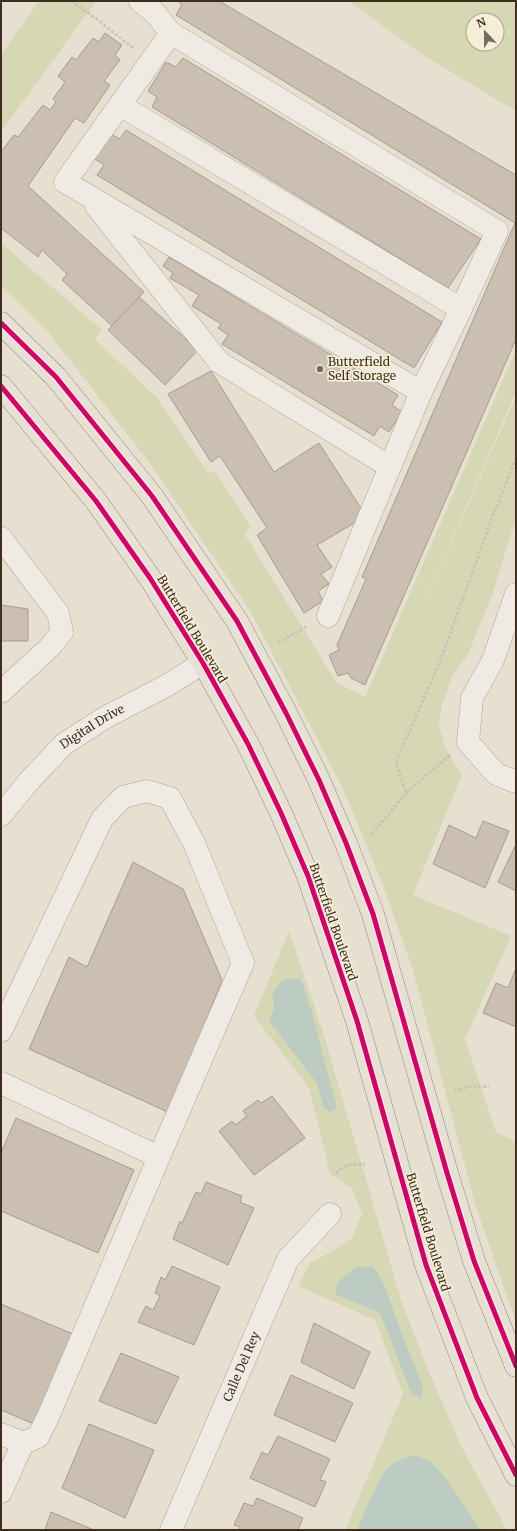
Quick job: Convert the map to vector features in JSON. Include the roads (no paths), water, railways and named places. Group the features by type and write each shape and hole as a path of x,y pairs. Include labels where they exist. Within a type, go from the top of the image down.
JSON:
{"main road":[{"path":"1,323 56,377 152,496 237,621 312,767 346,843 373,914 447,1173 474,1261 516,1366"},
{"name":"Butterfield Boulevard","path":"1,386 96,501 150,578 202,663 248,744 281,813 308,876 357,1021 426,1265 477,1398 516,1475"}],"street":[{"path":"140,1 154,12 172,34 497,231 421,392 390,467 320,620"},
{"path":"172,34 65,182 421,392"},
{"path":"120,105 461,309"},
{"path":"88,196 219,362 390,467"},
{"path":"1,538 58,613 62,632 49,648 1,692"},
{"path":"516,594 493,660 472,698 468,742 496,774 516,782"},
{"name":"Digital Drive","path":"1,816 30,780 64,744 106,717 166,686 202,663"},
{"path":"1,1031 102,819 123,798 147,791 170,798 194,843 243,963 48,1417 38,1437 23,1443 1,1492"},
{"path":"1,1083 159,1157"},
{"name":"Calle Del Rey","path":"171,1530 288,1259 330,1214"},
{"path":"1,1434 23,1443"}],"place":[{"name":"Butterfield Self Storage","path":"320,369"}]}
